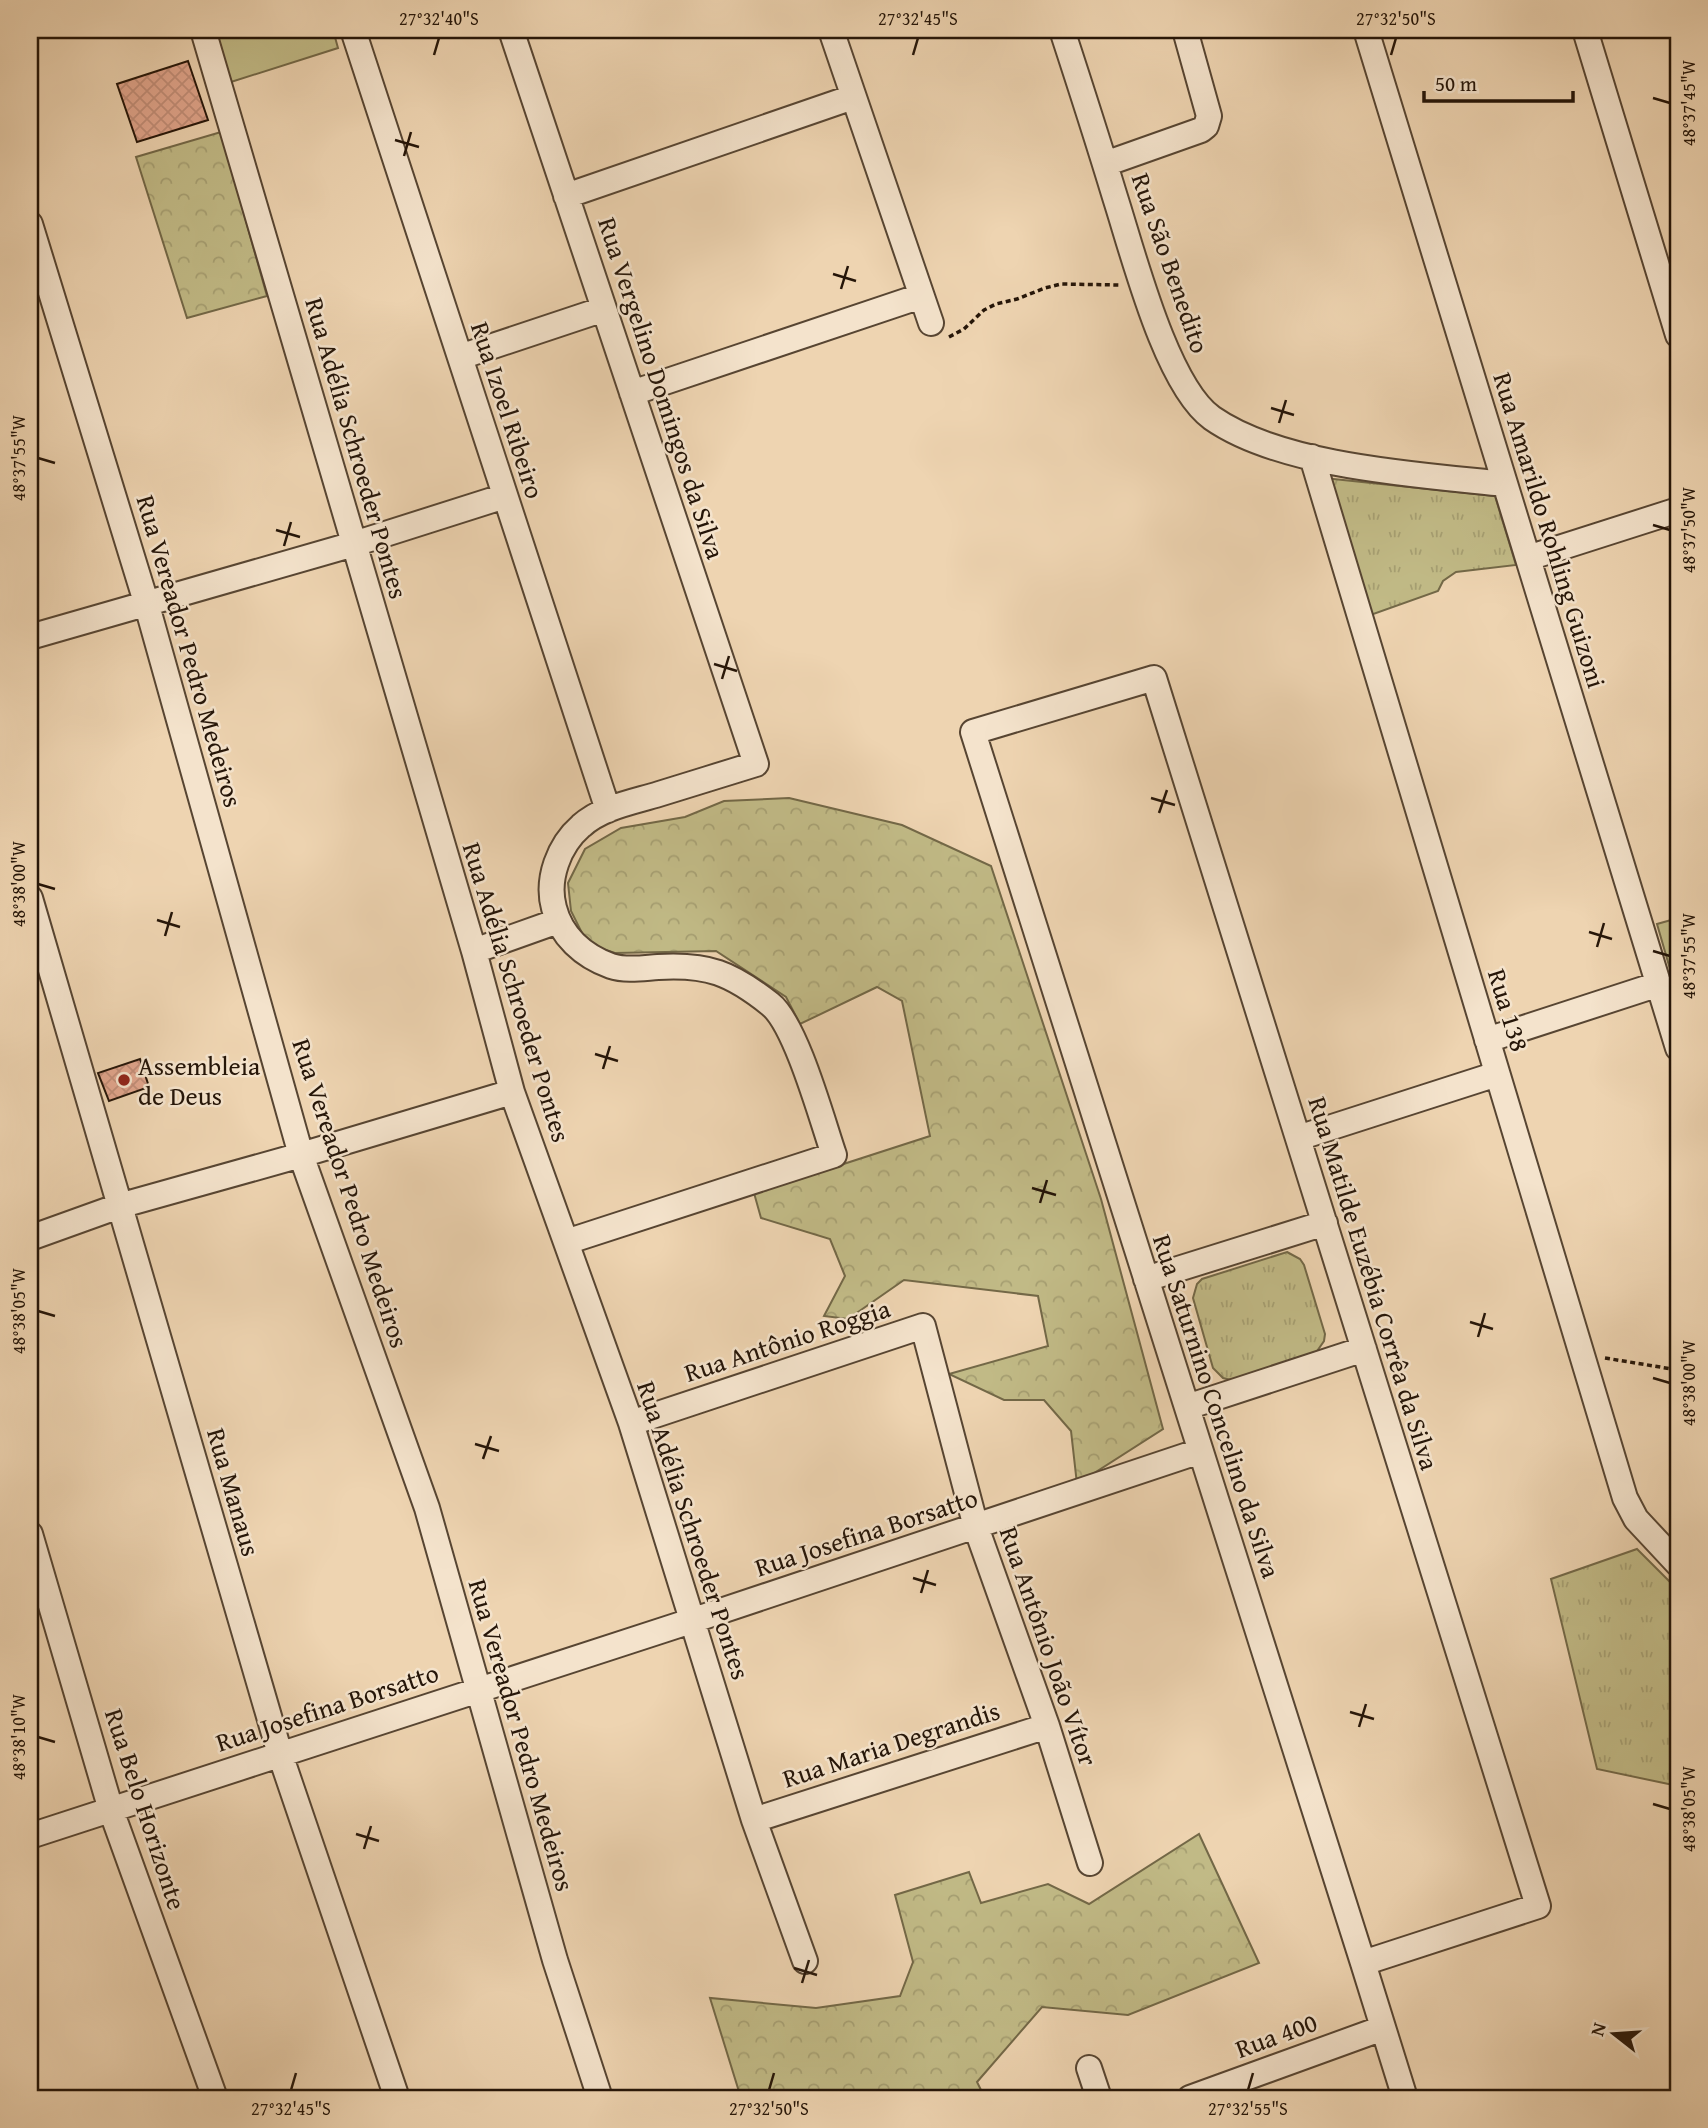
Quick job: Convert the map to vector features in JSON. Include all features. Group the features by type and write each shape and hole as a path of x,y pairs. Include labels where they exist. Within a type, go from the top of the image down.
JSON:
{"street":[{"name":"Rua Adélia Schroeder Pontes","path":"203,30 474,951 512,1092 631,1423 754,1820 805,1961"},
{"name":"Rua Izoel Ribeiro","path":"353,30 608,810"},
{"name":"Rua Vergelino Domingos da Silva","path":"511,30 756,764 608,810"},
{"path":"831,30 930,323"},
{"name":"Rua São Benedito","path":"1062,30 1143,285 1166,350 1192,398 1210,416 1230,429 1253,440 1312,457 1404,473 1505,484"},
{"path":"1105,164 1206,126 1209,116 1185,30"},
{"name":"Rua Amarildo Rohling Guizoni","path":"1366,30 1678,1048"},
{"path":"1585,30 1678,335"},
{"path":"566,196 853,97"},
{"name":"Rua Vereador Pedro Medeiros","path":"30,224 146,602 301,1155 426,1508 555,1960 600,2098"},
{"path":"632,393 921,296"},
{"path":"460,357 604,309"},
{"name":"Rua 138","path":"1312,457 1625,1498 1636,1519 1678,1564"},
{"path":"30,637 354,544 505,496"},
{"path":"1528,558 1678,510"},
{"name":"Rua Saturnino Concelino da Silva","path":"1154,677 973,732 1405,2098"},
{"name":"Rua Matilde Euzébia Corrêa da Silva","path":"1154,677 1538,1906 1363,1964"},
{"path":"566,1242 834,1154 788,1025 771,1005 729,976 708,968 614,968 582,951 572,942 558,920 552,892 556,863 561,851 581,825 608,810"},
{"name":"Rua Manaus","path":"30,898 280,1754 397,2098"},
{"path":"474,951 558,920"},
{"path":"1487,1040 1659,984"},
{"path":"1298,1138 1497,1074"},
{"path":"30,1238 119,1206 512,1092"},
{"path":"1146,1279 1325,1223"},
{"name":"Rua Antônio Roggia","path":"631,1423 923,1326"},
{"name":"Rua Antônio João Vítor","path":"923,1326 976,1527 1046,1726 1090,1863"},
{"path":"1187,1407 1364,1349"},
{"name":"Rua Josefina Borsatto","path":"30,1836 976,1527 1200,1451"},
{"name":"Rua Belo Horizonte","path":"30,1534 111,1810 215,2098"},
{"name":"Rua Maria Degrandis","path":"754,1820 1046,1726"},
{"name":"Rua 400","path":"1190,2098 1383,2028"},
{"path":"1089,2068 1099,2098"}],"path":[{"path":"930,323 949,338 964,329 984,310 1045,288 1061,284 1143,285"},
{"path":"1582,1355 1678,1370"}],"green space":[{"path":"216,30 333,30 338,48 231,82"},
{"path":"221,132 267,296 187,318 136,157"},
{"path":"1324,478 1495,496 1516,565 1456,572 1443,581 1438,591 1365,617"},
{"path":"789,798 902,825 991,866 1101,1199 1163,1429 1077,1484 1071,1431 1044,1400 1004,1400 949,1374 1048,1346 1038,1296 904,1280 848,1319 824,1316 845,1276 830,1239 761,1218 754,1193 930,1136 902,1001 877,987 800,1024 786,997 716,951 615,953 599,948 585,939 571,911 568,883 585,849 621,828 685,817 724,801"},
{"path":"1678,918 1678,967 1670,969 1657,924"},
{"path":"1287,1252 1300,1259 1304,1265 1325,1334 1324,1341 1315,1354 1231,1380 1223,1378 1213,1368 1193,1298 1197,1284 1202,1279"},
{"path":"1637,1549 1678,1590 1678,1786 1597,1769 1551,1579"},
{"path":"1199,1834 1259,1963 1128,2015 1042,2007 977,2082 985,2098 741,2098 710,1998 816,2008 900,1996 913,1962 895,1895 969,1872 981,1903 1048,1884 1089,1904"}],"building":[{"path":"188,61 208,120 137,142 117,84"},
{"name":"Assembleia de Deus","path":"140,1059 149,1087 109,1101 98,1073"}],"place":[{"name":"Assembleia de Deus","path":"124,1080"}]}
